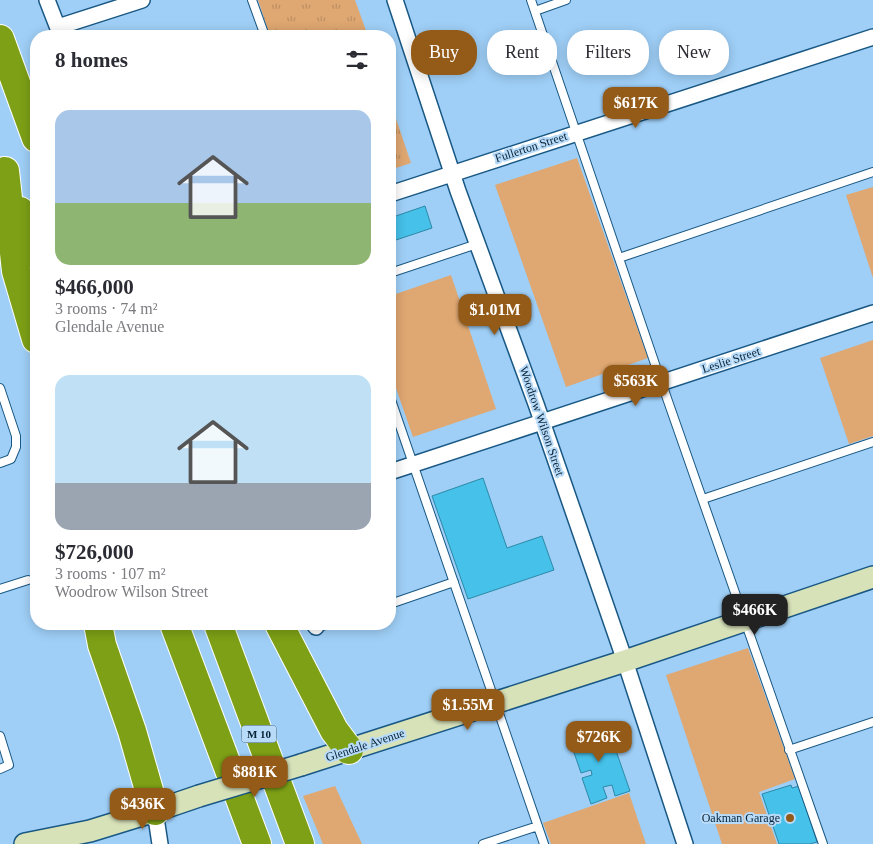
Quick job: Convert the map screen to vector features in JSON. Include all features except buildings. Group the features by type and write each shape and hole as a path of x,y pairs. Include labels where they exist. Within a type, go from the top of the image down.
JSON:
{"highway":[{"path":"0,39 30,122"},
{"path":"2,164 30,238"},
{"path":"2,164 16,271 30,319"},
{"path":"99,630 102,644 132,731 155,811"},
{"path":"176,630 257,844"},
{"name":"M 10","path":"220,630 300,844"},
{"path":"282,630 334,730 349,750"}],"street":[{"path":"47,0 59,30"},
{"path":"65,30 142,0"},
{"name":"Woodrow Wilson Street","path":"395,0 452,173 542,422 625,661 685,844"},
{"name":"Fullerton Street","path":"396,192 873,37"},
{"name":"Leslie Street","path":"396,470 873,313"},
{"name":"Glendale Avenue","path":"24,844 90,831 349,750 495,704 873,577"},
{"path":"155,811 160,844"}],"lane":[{"path":"252,0 263,30"},
{"path":"531,0 744,621 823,844"},
{"path":"535,10 566,0"},
{"path":"619,258 873,172"},
{"path":"396,271 477,244"},
{"path":"0,388 16,436 16,447 11,459 0,463"},
{"path":"396,414 544,844"},
{"path":"702,499 873,442"},
{"path":"0,589 28,580"},
{"path":"396,602 454,582"},
{"path":"790,750 873,722"},
{"path":"0,736 9,765 0,769"},
{"path":"483,844 538,826"}],"green space":[{"path":"258,0 355,0 366,30 268,30"},
{"path":"396,119 411,163 396,168"},
{"path":"577,158 648,358 566,387 495,185"},
{"path":"873,187 873,278 846,195"},
{"path":"451,275 496,409 413,437 396,388 396,294"},
{"path":"873,340 873,436 849,444 820,358"},
{"path":"748,648 795,779 759,792 777,844 722,844 666,675"},
{"path":"335,786 362,844 323,844 303,796"},
{"path":"629,793 646,844 551,844 543,823"}],"place":[{"name":"Oakman Garage","path":"790,818"}]}
